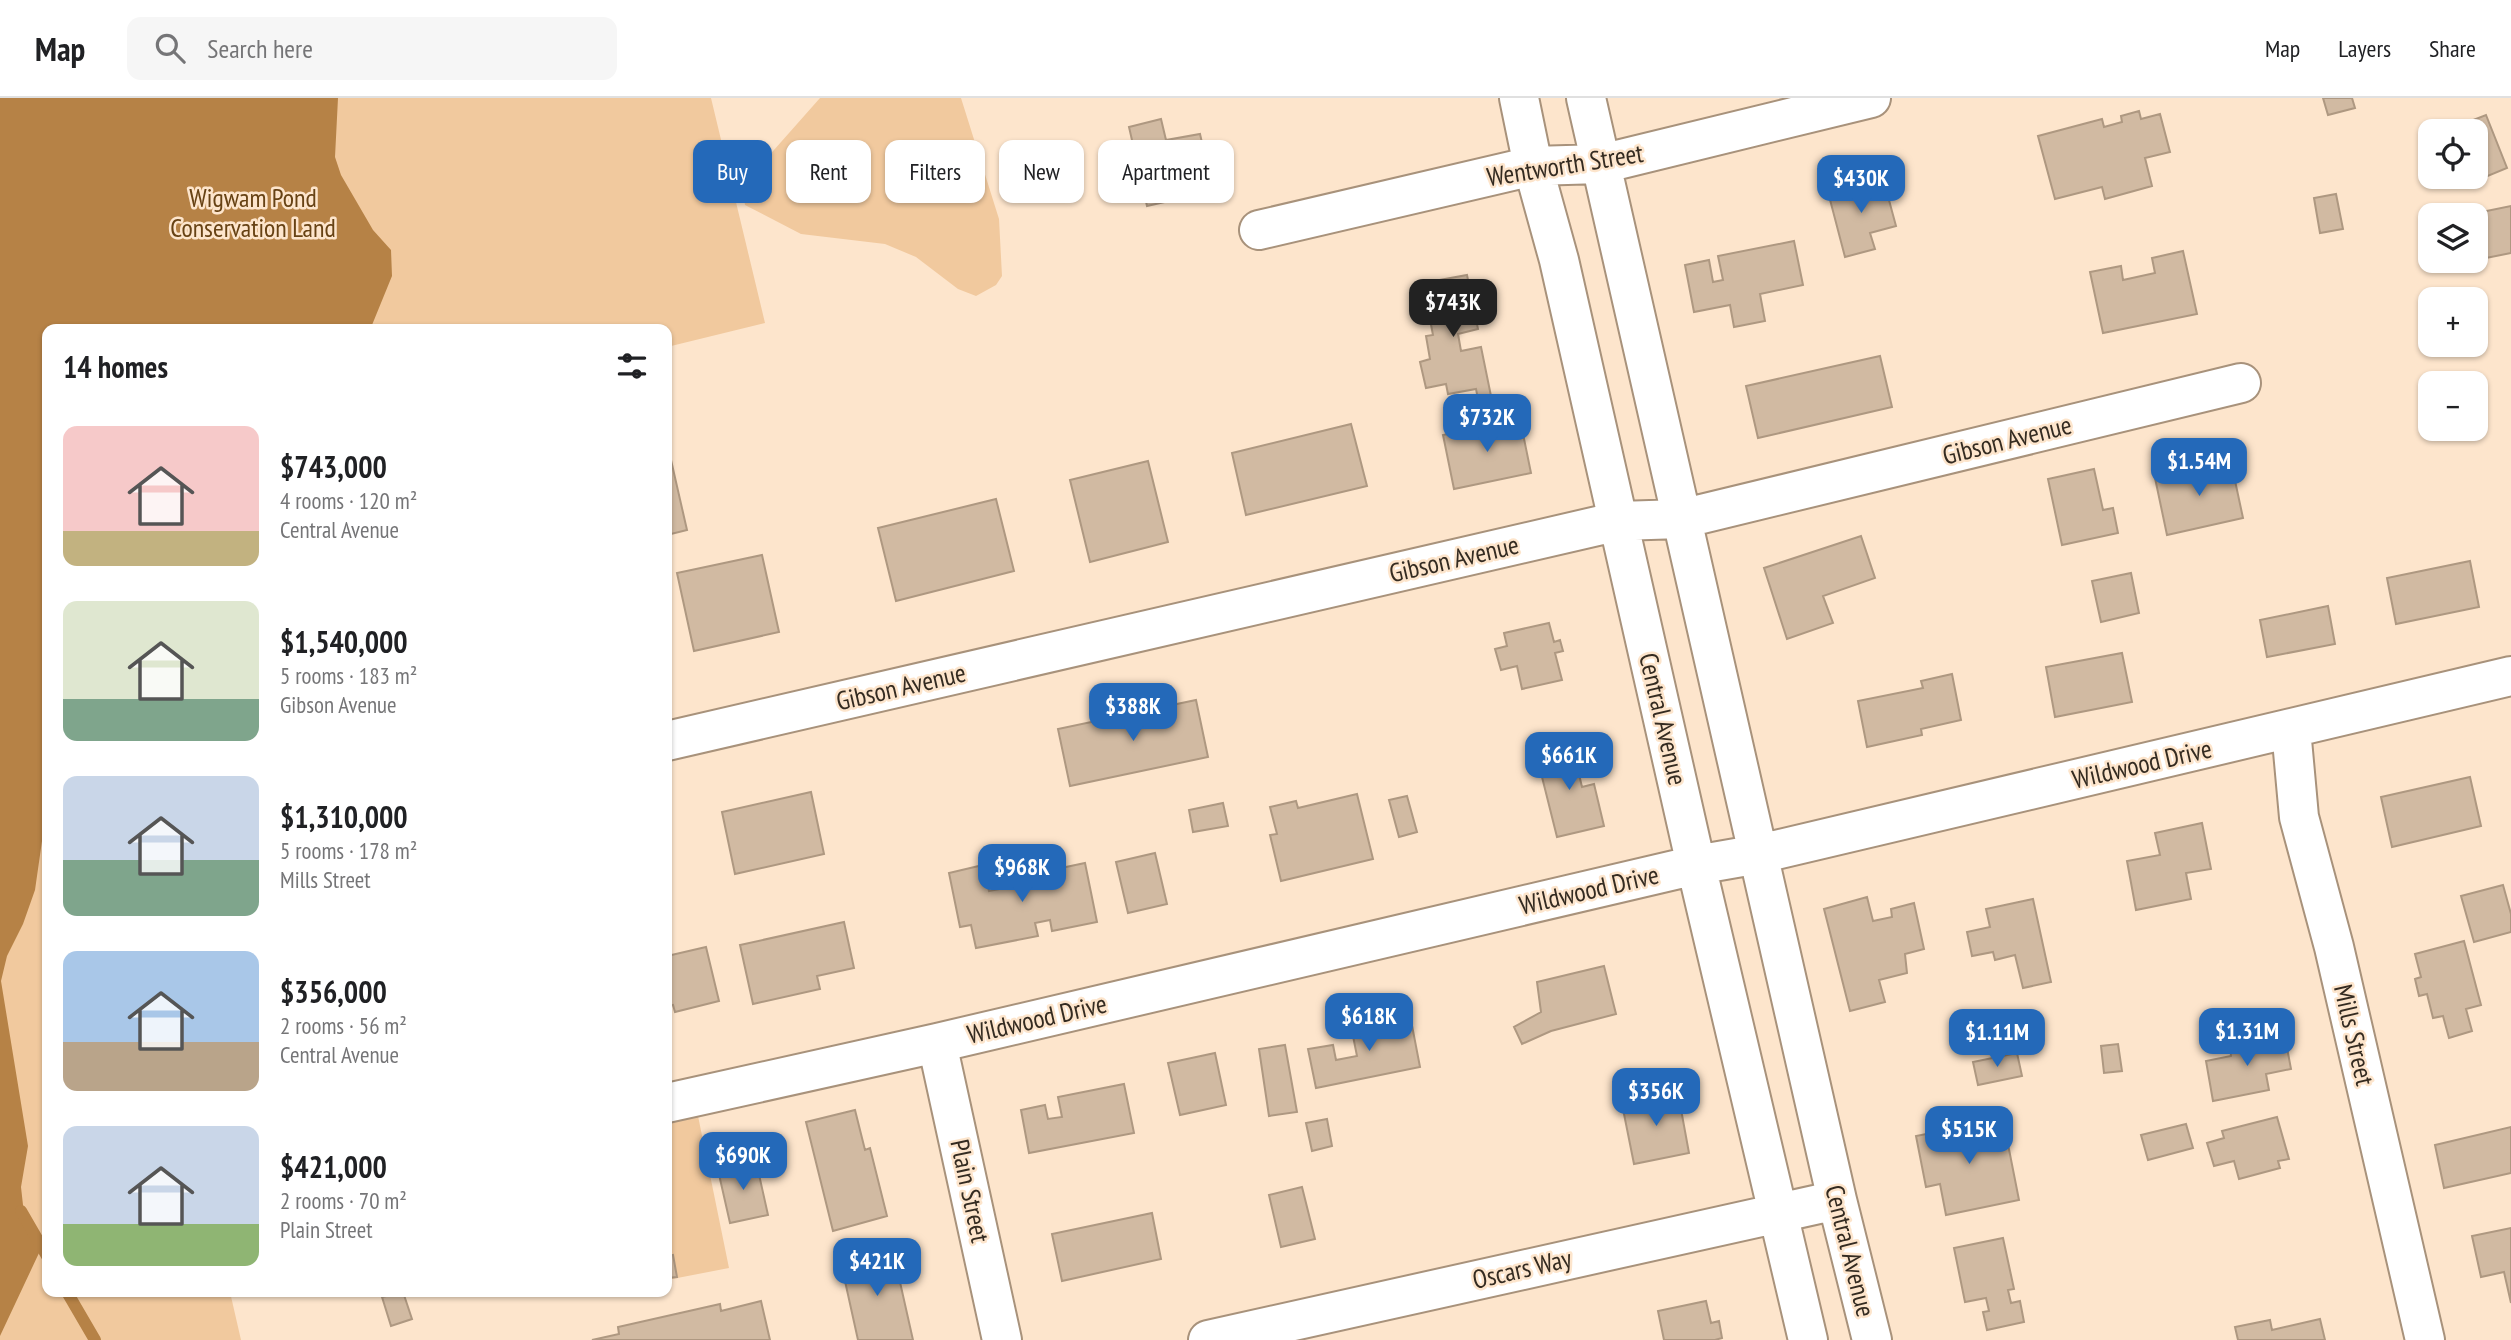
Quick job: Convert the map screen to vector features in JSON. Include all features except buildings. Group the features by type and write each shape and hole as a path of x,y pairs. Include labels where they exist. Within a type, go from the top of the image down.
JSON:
{"street":[{"name":"Central Avenue","path":"1519,98 1533,166 1553,234 1696,865 1808,1340"},
{"name":"Central Avenue","path":"1586,98 1837,1200 1872,1340"},
{"name":"Wentworth Street","path":"1259,230 1533,166 1601,164 1871,98"},
{"name":"Gibson Avenue","path":"672,740 1619,521 1681,519 2241,383"},
{"name":"Wildwood Drive","path":"672,1102 937,1043 1696,865 1759,854 2511,676"},
{"name":"Mills Street","path":"2291,729 2301,827 2334,947 2425,1340"},
{"name":"Plain Street","path":"937,1043 1002,1340"},
{"name":"Oscars Way","path":"1208,1340 1837,1200"}],"green space":[{"name":"Wigwam Pond Conservation Land","path":"0,98 711,98 721,140 693,140 693,203 736,203 765,323 672,346 672,324 42,324 42,1297 231,1297 241,1340 0,1340"},
{"path":"820,98 961,98 974,140 885,140 885,203 985,203 985,174 999,219 1002,276 996,285 976,296 958,289 916,257 885,244 801,234 745,205 772,203 772,152"},
{"path":"698,1116 729,1268 672,1279 672,1122"}],"shaded area":[{"path":"0,98 338,98 335,157 341,175 373,230 391,250 392,276 372,324 42,324 42,841 35,890 23,924 7,956 1,981 28,1146 21,1187 23,1205 39,1253 0,1336"}],"waterway":[{"path":"21,1211 42,1247"},
{"path":"70,1297 95,1340"}]}
